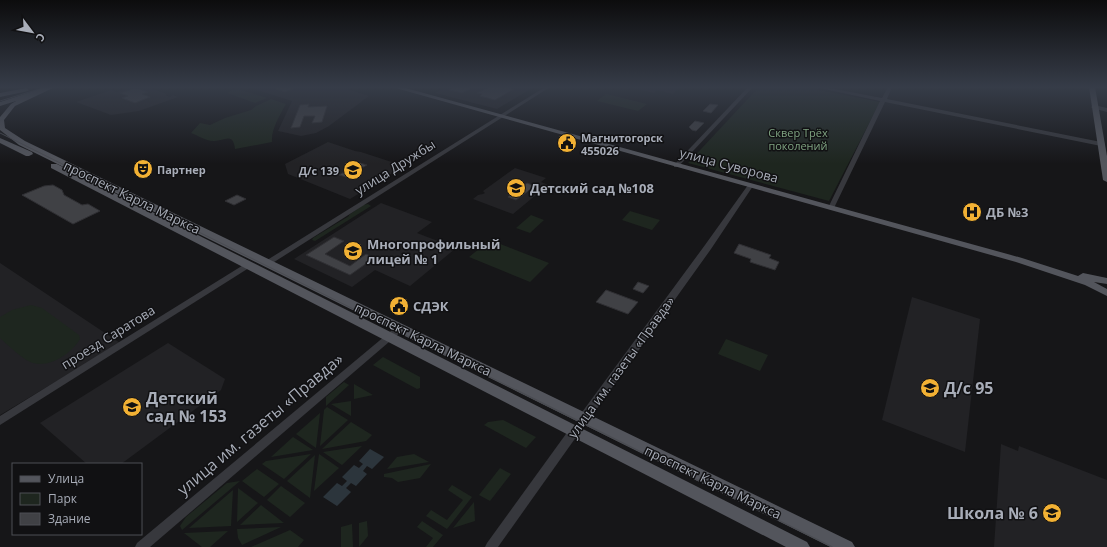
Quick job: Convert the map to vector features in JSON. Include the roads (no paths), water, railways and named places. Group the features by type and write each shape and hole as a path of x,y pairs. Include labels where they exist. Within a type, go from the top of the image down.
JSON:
{"main road":[{"path":"1,128 1,120 7,113"},
{"name":"улица Суворова","path":"485,113 1033,264 1089,283 1107,293"},
{"path":"1095,113 1106,163 1107,180"},
{"name":"проспект Карла Маркса","path":"1,128 22,143 258,264 389,337 575,430 802,547"},
{"name":"проспект Карла Маркса","path":"0,140 258,264 400,328 847,547"},
{"name":"улица Суворова","path":"1033,264 1053,267 1107,281"},
{"name":"улица Суворова","path":"1087,277 1107,287"},
{"name":"улица им. газеты «Правда»","path":"575,430 584,418"}],"street":[{"name":"улица Дружбы","path":"230,276 258,264 508,113"},
{"path":"676,166 727,113"},
{"path":"831,208 878,113"},
{"path":"946,113 1101,144"},
{"name":"улица им. газеты «Правда»","path":"584,418 750,186"},
{"name":"проезд Саратова","path":"0,421 230,276"},
{"name":"улица им. газеты «Правда»","path":"141,547 400,328"},
{"name":"улица им. газеты «Правда»","path":"491,547 575,430"}],"tram line":[{"path":"0,133 518,391"},
{"path":"516,390 832,547"}],"place":[{"name":"Магнитогорск 455026","path":"567,143"},
{"name":"Партнер","path":"143,169"},
{"name":"Д/с 139","path":"353,170"},
{"name":"Детский сад №108","path":"516,188"},
{"name":"ДБ №3","path":"972,212"},
{"name":"Многопрофильный лицей № 1","path":"353,251"},
{"name":"СДЭК","path":"399,306"},
{"name":"Д/с 95","path":"930,388"},
{"name":"Детский сад № 153","path":"132,407"},
{"name":"Школа № 6","path":"1052,513"}],"park label":[{"name":"Сквер Трёх поколений","path":"798,138"}]}
